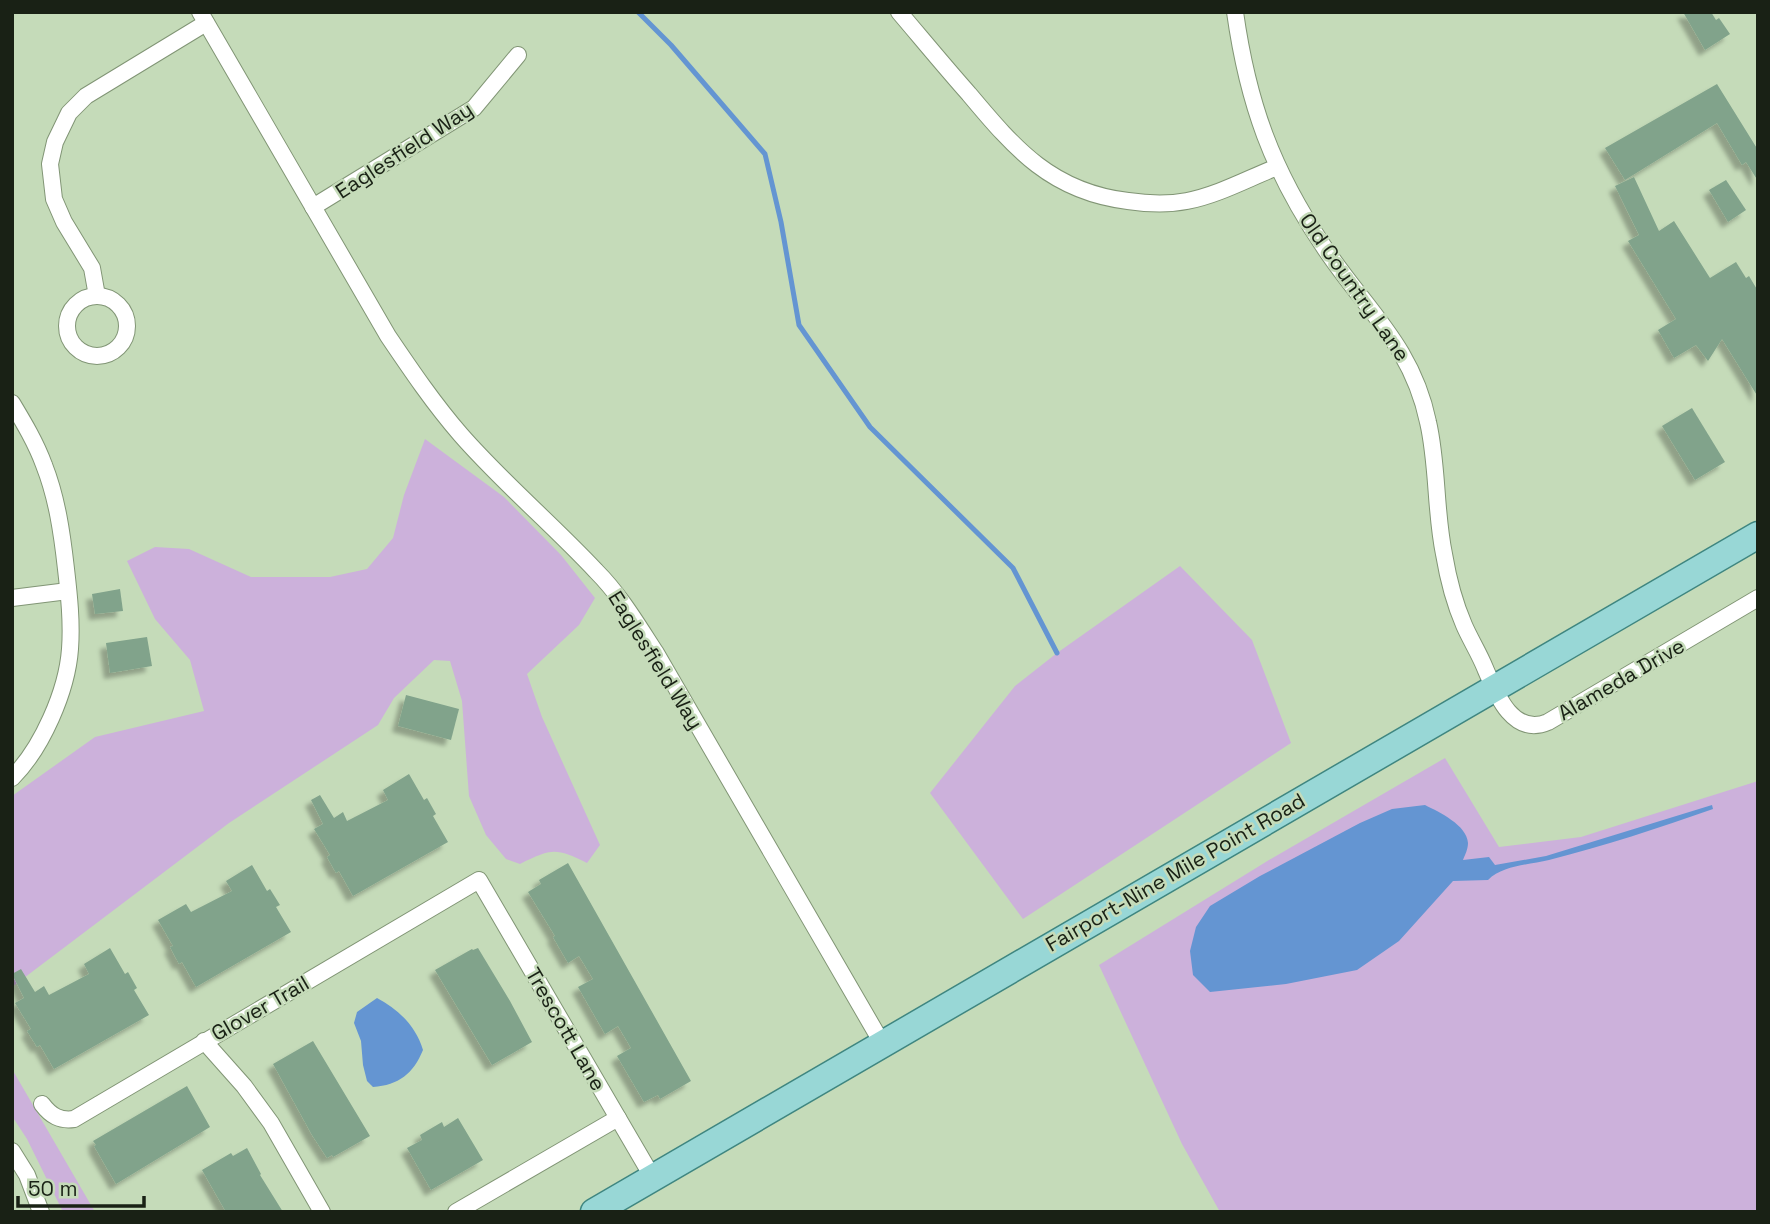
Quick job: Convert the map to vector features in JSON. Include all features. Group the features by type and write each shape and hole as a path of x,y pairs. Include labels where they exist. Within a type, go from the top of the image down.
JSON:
{"main road":[{"name":"Fairport-Nine Mile Point Road","path":"594,1212 1758,535"}],"street":[{"path":"899,12 1012,145 1069,185 1094,195 1119,200 1166,204 1213,194 1276,167"},
{"name":"Old Country Lane","path":"1235,12 1250,95 1276,167 1325,249 1399,346 1419,385 1429,424 1442,540 1454,599 1493,687"},
{"path":"97,296 92,268 64,222 54,199 50,164 55,142 69,113 86,96 203,17"},
{"name":"Eaglesfield Way","path":"203,17 388,336 420,383 460,434 597,572 621,600 656,653 882,1043"},
{"name":"Eaglesfield Way","path":"313,207 474,108 518,55"},
{"path":"12,403 44,464 55,499 63,538 71,622 70,652 62,684 31,756 12,778"},
{"path":"12,598 68,591"},
{"name":"Alameda Drive","path":"1493,687 1514,718 1527,725 1541,725 1758,598"},
{"name":"Glover Trail","path":"42,1104 54,1116 64,1120 74,1119 479,880"},
{"name":"Trescott Lane","path":"479,880 653,1178"},
{"path":"204,1041 244,1086 271,1124 322,1212"},
{"path":"456,1212 618,1118"},
{"path":"12,1151 27,1175 41,1212"}],"shaded area":[{"path":"425,439 504,497 561,555 595,598 579,625 527,674 542,717 600,845 587,863 567,854 553,852 520,864 506,859 486,835 469,796 462,701 450,661 434,660 394,698 378,725 229,823 12,987 12,796 95,737 204,711 190,660 155,619 127,561 155,547 189,549 251,577 330,577 367,569 393,538 404,495"},
{"path":"1180,566 1252,640 1291,743 1023,919 930,793 1015,686"},
{"path":"1445,758 1499,847 1581,837 1758,781 1758,1212 1220,1212 1182,1144 1099,965 1269,860"},
{"path":"12,1069 95,1212 63,1212 27,1139 12,1116"}],"water":[{"path":"1425,805 1463,830 1468,843 1463,860 1489,857 1495,865 1546,856 1712,805 1713,809 1590,849 1509,868 1488,880 1453,881 1399,941 1357,970 1286,984 1210,992 1193,975 1190,951 1196,927 1210,906 1360,823 1392,809"},
{"path":"377,998 405,1019 416,1033 423,1050 415,1066 404,1077 390,1084 373,1087 367,1081 361,1041 354,1023 357,1012"}],"building":[{"path":"1683,12 1711,12 1716,20 1719,18 1730,34 1705,50"},
{"path":"1717,84 1758,150 1758,181 1746,162 1742,165 1717,123 1625,180 1605,148"},
{"path":"1634,177 1659,231 1674,221 1710,278 1736,262 1758,291 1758,397 1722,339 1708,361 1696,345 1674,358 1658,330 1676,319 1628,241 1639,235 1615,186"},
{"path":"1726,180 1746,210 1728,222 1709,190"},
{"path":"1692,408 1725,462 1695,480 1662,426"},
{"path":"120,589 123,611 95,614 92,594"},
{"path":"147,637 152,666 110,673 106,643"},
{"path":"406,695 459,709 451,740 398,726"},
{"path":"409,774 424,800 427,798 436,814 433,816 448,842 353,896 339,871 336,873 327,857 330,855 314,829 323,824 311,800 320,795 334,818 343,812 347,821 388,800 383,790"},
{"path":"568,863 691,1081 660,1099 658,1095 644,1102 617,1056 631,1048 618,1026 605,1034 578,987 593,979 579,956 568,963 528,892 541,884 539,880"},
{"path":"252,865 267,891 270,889 280,905 276,907 291,932 196,987 182,962 179,964 170,947 173,946 158,920 186,904 191,912 232,891 226,881"},
{"path":"110,948 125,974 128,972 137,988 134,990 149,1015 54,1069 40,1045 37,1047 27,1031 31,1029 15,1003 24,998 12,974 21,969 35,992 44,986 49,995 89,974 84,964"},
{"path":"478,948 532,1042 492,1065 435,970"},
{"path":"313,1041 370,1136 327,1158 273,1064"},
{"path":"187,1086 210,1127 116,1184 93,1141"},
{"path":"458,1118 483,1160 431,1190 407,1148 422,1140 420,1135 442,1122 444,1127"},
{"path":"247,1148 283,1212 226,1212 202,1170 231,1153 233,1156"}],"waterway":[{"path":"638,12 671,45 765,154 781,222 799,325 870,427 1013,568 1057,653"}]}
